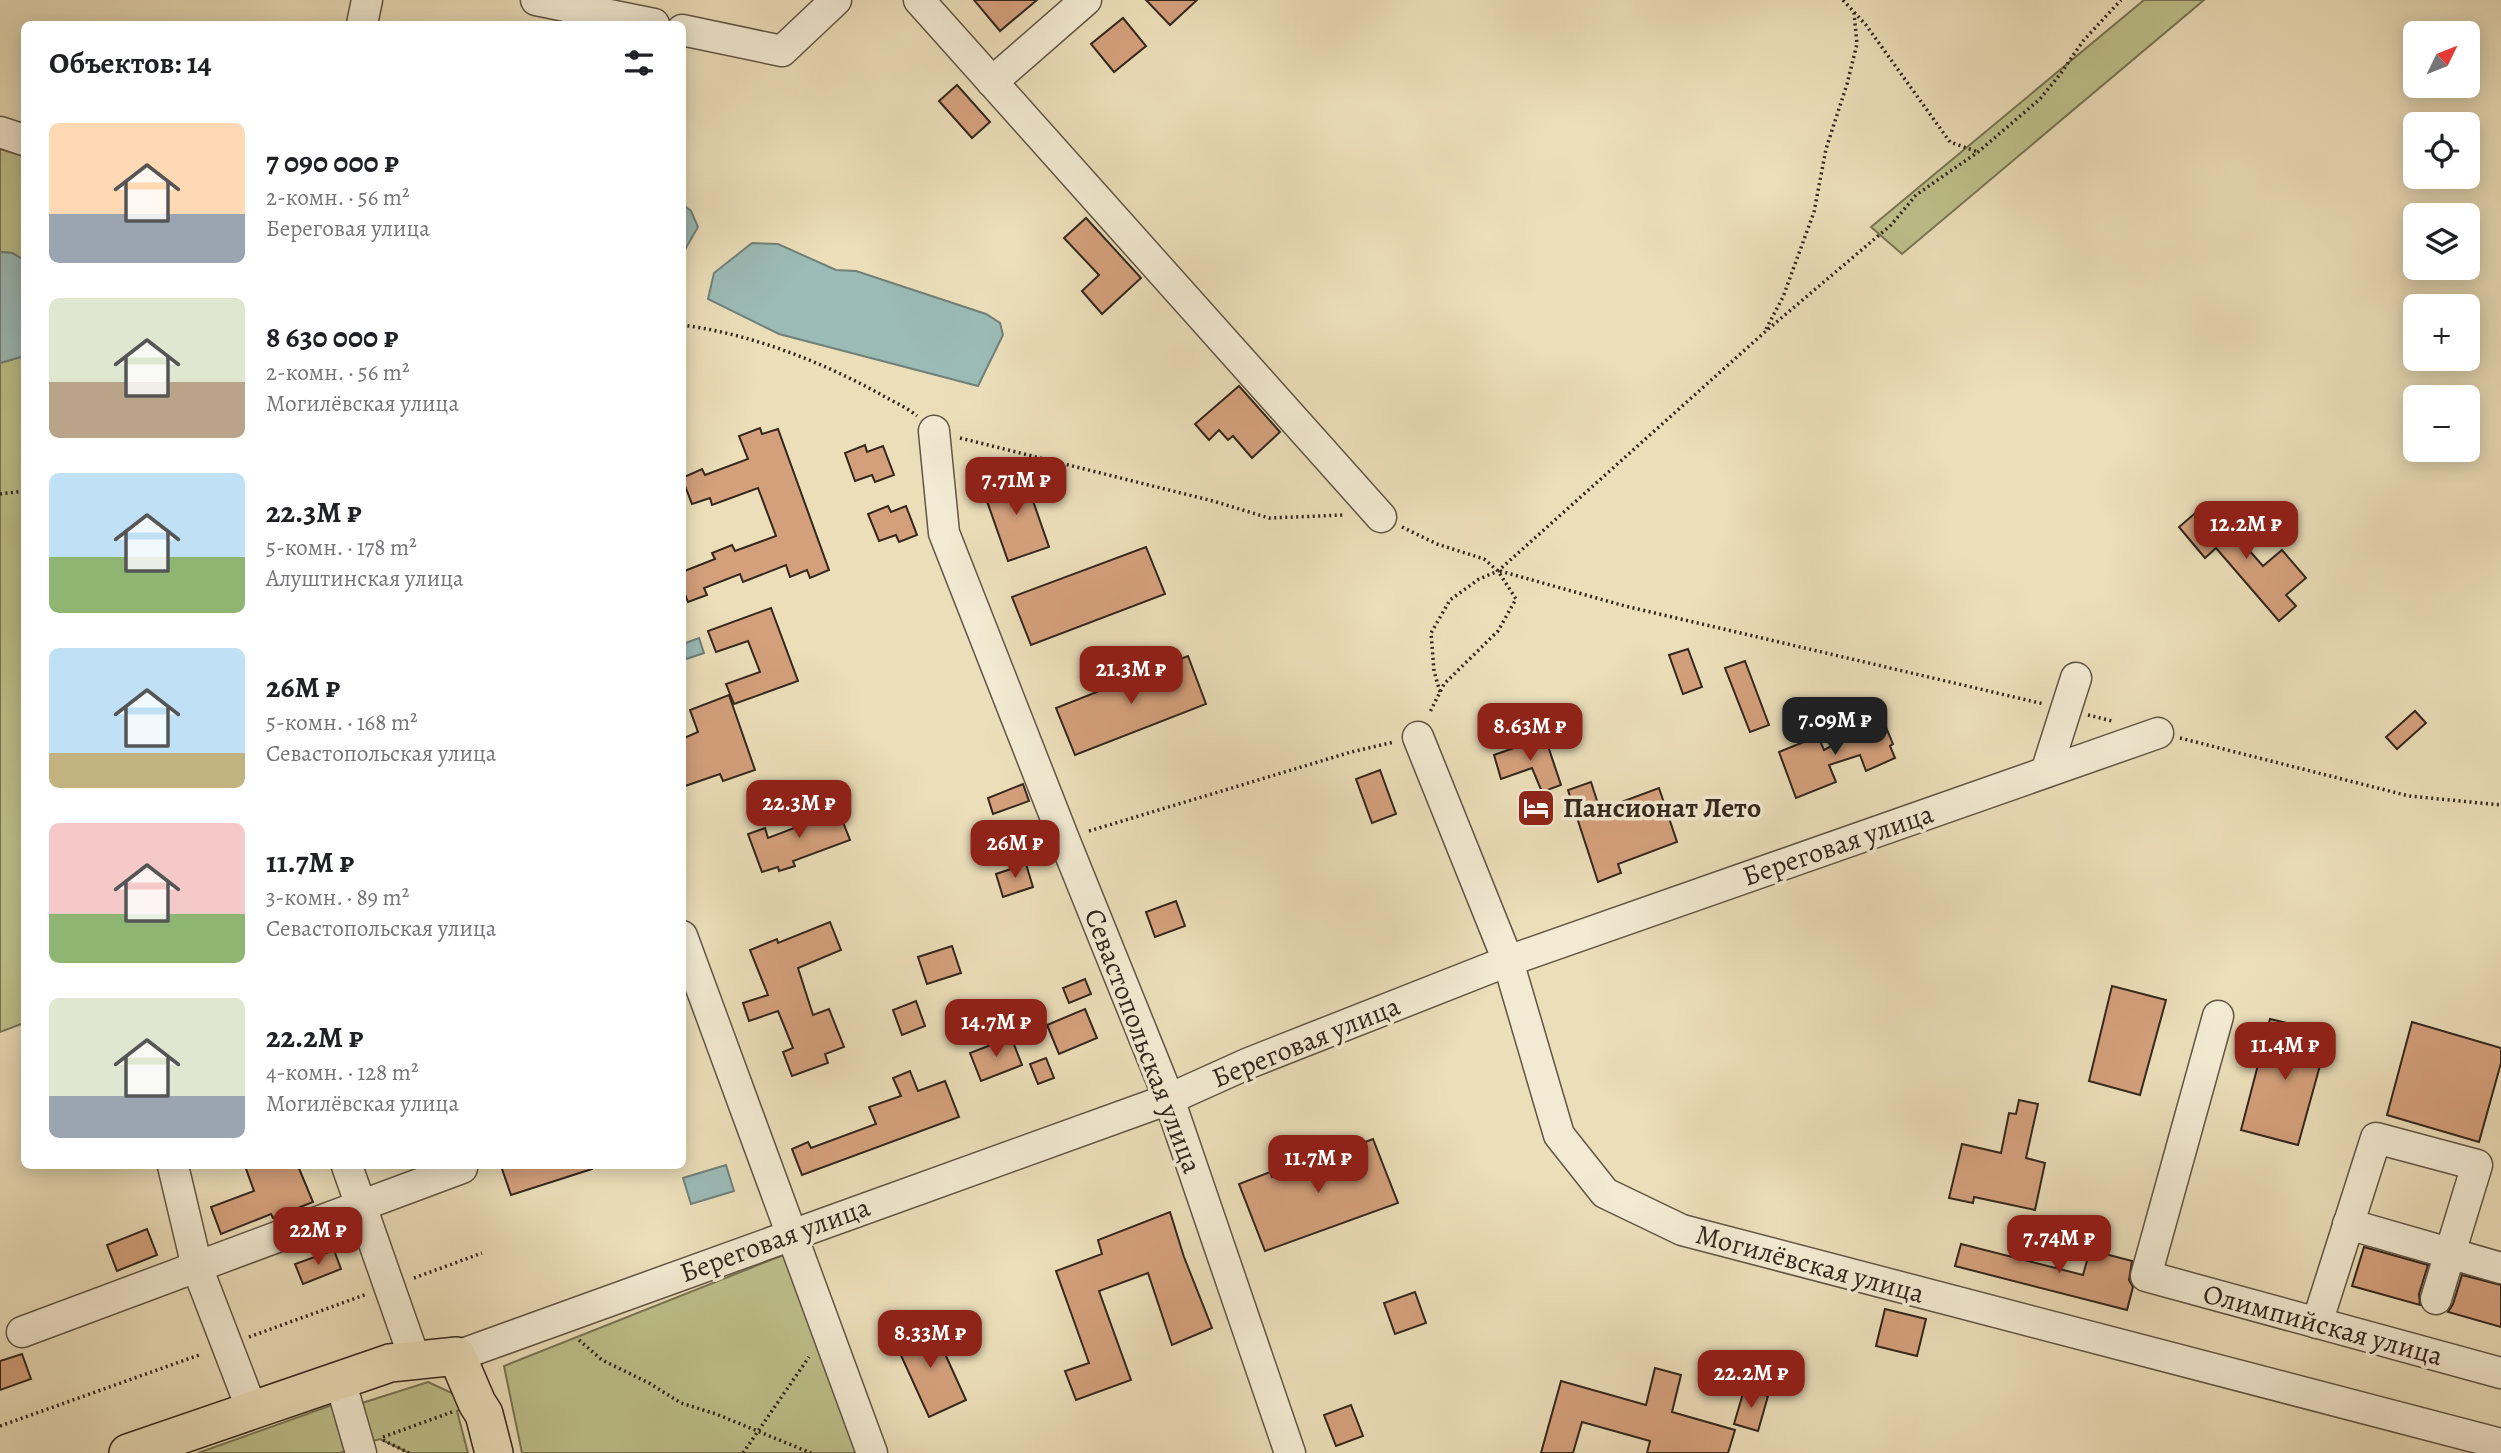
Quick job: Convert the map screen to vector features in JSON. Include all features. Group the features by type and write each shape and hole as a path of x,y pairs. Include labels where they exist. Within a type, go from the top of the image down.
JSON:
{"main road":[{"path":"128,1453 390,1363 457,1356 484,1414 494,1453"}],"street":[{"path":"363,21 367,0"},
{"path":"536,0 602,6 645,21"},
{"path":"686,31 782,51 836,0"},
{"path":"919,0 1381,517"},
{"path":"992,82 1086,0"},
{"path":"0,132 21,139"},
{"name":"Севастопольская улица","path":"934,431 944,533 1063,839 1169,1099 1290,1453"},
{"path":"2046,772 2076,678"},
{"name":"Береговая улица","path":"457,1356 1169,1099 1249,1063 1508,961 2158,733"},
{"name":"Могилёвская улица","path":"1418,737 1508,961 1559,1135 1605,1193 1682,1230 2501,1444"},
{"path":"686,947 872,1453"},
{"name":"Олимпийская улица","path":"2218,1016 2146,1276 2501,1373"},
{"path":"2317,1323 2376,1138 2477,1165 2436,1299"},
{"path":"174,1169 197,1267 252,1410"},
{"path":"348,1169 415,1360"},
{"path":"22,1332 459,1169"},
{"path":"2348,1224 2501,1268"},
{"path":"340,1380 367,1446"}],"path":[{"path":"1843,0 1866,25 1950,142 1978,152"},
{"path":"1440,692 1434,671 1431,633 1450,600 1479,579 1498,571 1766,331 1891,225 1916,195 1978,152 2040,99 2083,41 2121,0"},
{"path":"1766,331 1783,298 1814,212 1826,149 1857,44 1854,13"},
{"path":"686,325 708,328 794,354 857,382 914,413 934,431 1213,501 1269,518 1333,514 1381,517 1437,544 1483,559 1498,571 1516,599 1498,631 1444,684 1418,737 1350,752 1063,839"},
{"path":"0,494 21,491"},
{"path":"1498,571 1625,606 2066,710 2409,796 2501,805"},
{"path":"556,1320 602,1360 649,1383 681,1403 716,1414 811,1453"},
{"path":"743,1453 805,1360 830,1341"},
{"path":"367,1446 477,1403"},
{"path":"367,1446 409,1453"}],"green space":[{"path":"2144,0 2204,0 1902,254 1871,227"},
{"path":"0,149 21,155 21,258 12,253 0,252"},
{"path":"21,357 21,1024 0,1032 0,363"},
{"path":"786,1254 860,1446 854,1453 522,1453 504,1366"},
{"path":"428,1382 452,1393 467,1406 457,1411 468,1453 409,1453 380,1439 373,1441 359,1404"},
{"path":"346,1400 359,1446 340,1453 198,1453"}],"water":[{"path":"686,207 691,211 698,227 686,248"},
{"path":"752,243 778,244 836,270 856,271 986,314 1000,323 1003,335 978,386 779,334 708,299 714,273"},
{"path":"0,252 12,253 21,258 21,357 0,363"},
{"path":"699,638 704,653 686,659 686,643"},
{"path":"726,1165 734,1191 691,1204 683,1178"}],"building":[{"path":"974,0 1037,0 1000,31"},
{"path":"1146,0 1197,0 1170,25"},
{"path":"1123,18 1146,46 1114,72 1091,44"},
{"path":"957,85 990,122 972,138 939,101"},
{"path":"1086,218 1141,278 1102,314 1082,291 1099,275 1064,238"},
{"path":"1239,386 1280,432 1252,458 1233,436 1228,440 1219,430 1209,440 1195,424"},
{"path":"760,428 762,434 778,429 829,570 810,578 807,570 790,577 786,565 743,582 740,574 704,588 707,595 688,602 686,570 715,559 712,553 732,545 735,551 776,536 758,488 712,505 710,498 692,504 686,488 686,476 702,469 705,475 748,459 739,436"},
{"path":"865,445 867,452 883,446 894,475 875,482 872,475 855,481 845,453"},
{"path":"1023,472 1049,547 1008,561 982,487"},
{"path":"2207,503 2263,566 2282,550 2306,578 2286,595 2296,606 2279,621 2216,548 2205,558 2179,527"},
{"path":"888,506 891,512 906,506 917,535 899,542 896,535 879,541 868,514"},
{"path":"1146,547 1165,594 1031,645 1012,597"},
{"path":"771,608 798,681 734,704 726,684 760,672 748,641 716,652 708,631"},
{"path":"1688,649 1702,687 1683,694 1669,655"},
{"path":"1188,656 1206,704 1075,755 1056,708"},
{"path":"1745,661 1769,725 1750,732 1725,668"},
{"path":"729,695 755,770 723,781 720,774 686,786 686,737 698,732 690,710"},
{"path":"2415,711 2426,723 2397,749 2386,737"},
{"path":"1877,716 1883,720 1893,744 1890,746 1895,758 1866,771 1860,755 1829,765 1836,782 1796,798 1779,752 1818,736 1824,750 1863,729 1866,722"},
{"path":"1545,737 1561,785 1542,792 1532,768 1501,779 1494,755"},
{"path":"1380,770 1396,814 1372,823 1356,779"},
{"path":"1591,782 1600,810 1659,788 1677,842 1618,864 1621,873 1598,882 1568,790"},
{"path":"1023,784 1029,801 993,814 988,798"},
{"path":"819,807 822,813 837,807 850,840 793,861 795,866 762,872 748,834 765,828 768,838 805,824 801,814"},
{"path":"1026,864 1033,887 1003,897 996,874"},
{"path":"1176,901 1185,926 1155,937 1146,912"},
{"path":"830,922 841,950 798,968 813,1015 829,1009 844,1047 825,1054 828,1063 792,1076 783,1052 793,1048 778,1011 749,1021 743,1003 768,995 750,950 777,939 778,943"},
{"path":"952,946 961,973 927,984 918,957"},
{"path":"1085,979 1091,994 1069,1003 1063,988"},
{"path":"2112,986 2166,1000 2140,1095 2089,1081"},
{"path":"916,1001 925,1026 902,1035 893,1010"},
{"path":"1085,1009 1097,1038 1059,1054 1047,1025"},
{"path":"2270,1019 2329,1033 2298,1145 2241,1130"},
{"path":"2412,1022 2501,1048 2501,1063 2479,1142 2387,1115"},
{"path":"1011,1037 1022,1065 981,1081 970,1053"},
{"path":"1046,1058 1054,1078 1038,1084 1030,1064"},
{"path":"910,1071 918,1091 945,1081 959,1117 802,1175 792,1149 808,1142 811,1148 876,1124 869,1107 901,1096 893,1078"},
{"path":"2019,1100 2038,1104 2026,1158 2045,1163 2035,1210 1974,1197 1973,1203 1949,1198 1962,1144 2001,1153 2009,1113 2016,1114"},
{"path":"1373,1139 1398,1203 1265,1251 1239,1184 1270,1172 1272,1177"},
{"path":"246,1169 299,1169 313,1202 273,1218 271,1214 221,1234 211,1207 254,1191"},
{"path":"502,1169 592,1169 511,1195"},
{"path":"1170,1212 1184,1257 1212,1328 1172,1345 1148,1273 1099,1291 1131,1380 1076,1400 1065,1371 1089,1363 1056,1271 1102,1254 1098,1240"},
{"path":"147,1229 157,1255 117,1271 107,1245"},
{"path":"1961,1244 2083,1275 2090,1250 2132,1261 2129,1280 2133,1287 2127,1310 1955,1266"},
{"path":"2364,1247 2428,1265 2419,1294 2420,1305 2352,1286"},
{"path":"334,1250 341,1269 303,1284 295,1264"},
{"path":"2462,1275 2501,1285 2501,1327 2448,1312"},
{"path":"1415,1292 1426,1323 1395,1334 1384,1303"},
{"path":"1885,1309 1926,1319 1917,1356 1876,1346"},
{"path":"931,1323 966,1400 929,1417 894,1340"},
{"path":"22,1354 31,1379 0,1390 0,1361"},
{"path":"1655,1368 1681,1375 1672,1412 1735,1430 1728,1453 1647,1453 1650,1441 1582,1422 1573,1453 1541,1453 1561,1381 1646,1405"},
{"path":"1744,1390 1768,1396 1758,1431 1734,1424"},
{"path":"1351,1405 1363,1436 1336,1446 1324,1415"}],"place":[{"name":"Пансионат Лето","path":"1536,808"}]}
